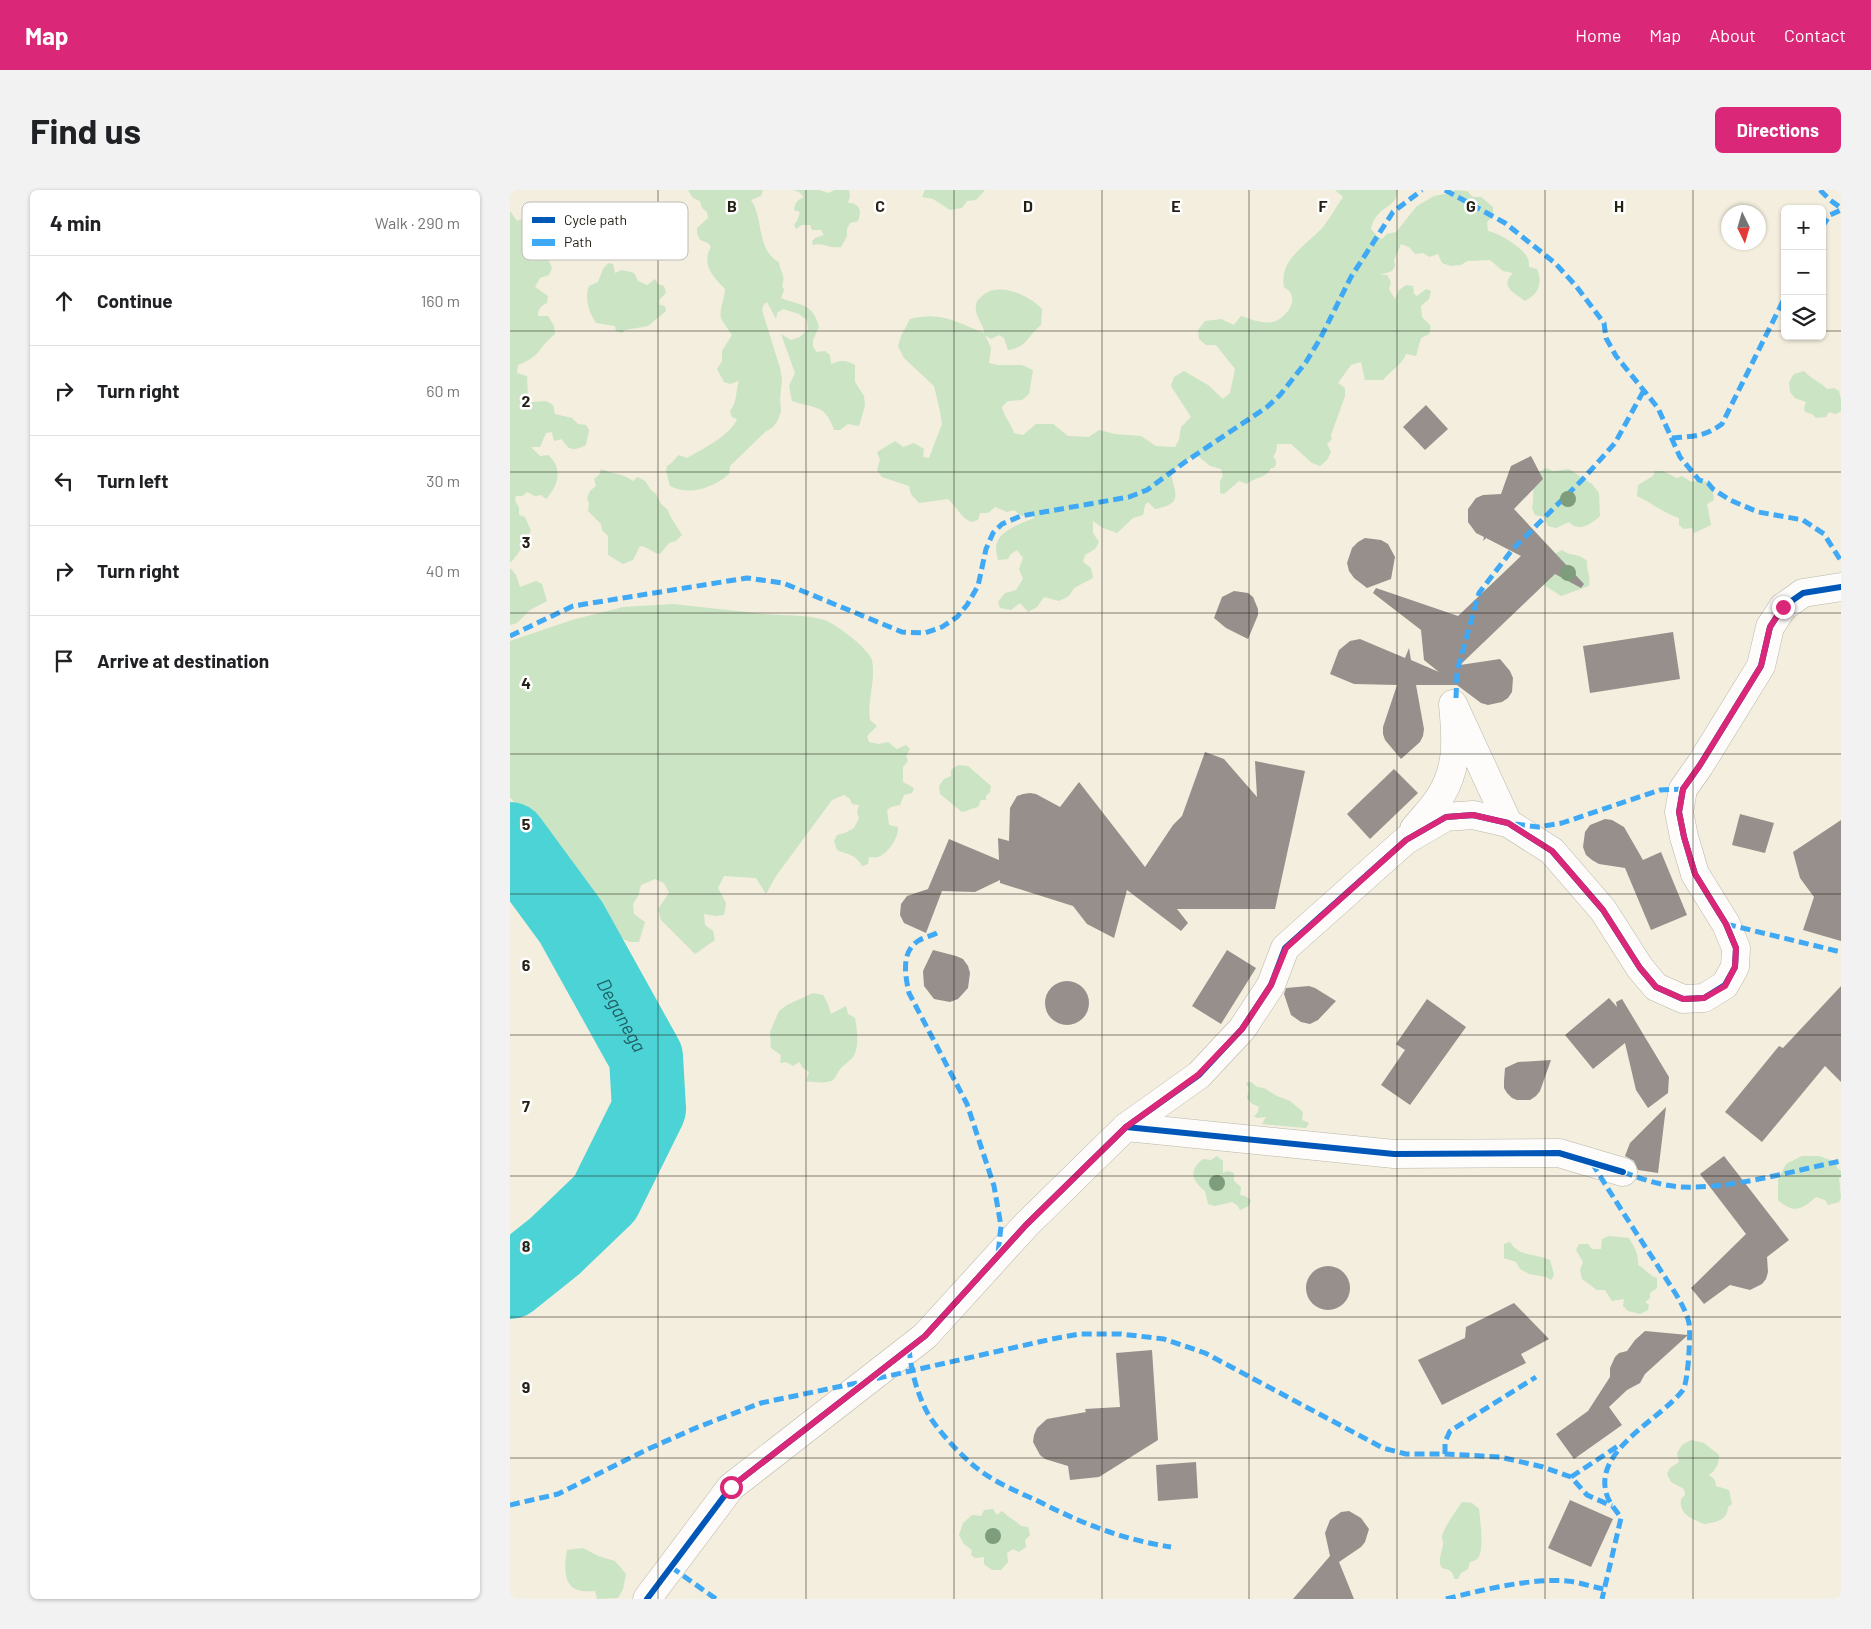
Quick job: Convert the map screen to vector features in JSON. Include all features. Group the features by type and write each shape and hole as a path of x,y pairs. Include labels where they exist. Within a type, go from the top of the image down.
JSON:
{"street":[{"path":"1406,840 1446,817 1473,815 1508,823 1552,851 1603,910 1640,968 1656,987 1683,999 1704,998 1725,986 1735,967 1736,948 1726,924 1695,874 1679,812 1683,789 1700,765 1761,666 1770,627 1783,607 1803,593 1841,587"},
{"path":"647,1599 731,1487 925,1336 1026,1225 1126,1127 1198,1075 1242,1029 1271,985 1286,948 1406,840 1442,795 1452,767 1456,744 1453,704 1508,823"},
{"path":"1126,1127 1394,1154 1559,1153 1623,1172"}],"green space":[{"path":"688,190 763,190 761,196 751,200 758,216 763,242 772,257 780,265 784,290 781,298 805,306 813,313 819,327 813,340 813,347 817,352 825,351 830,355 831,364 843,361 855,365 855,382 864,396 865,406 859,426 848,424 840,430 834,430 831,421 823,411 792,401 789,386 795,373 781,334 791,340 800,337 808,329 807,320 799,314 783,309 777,313 776,319 767,302 762,310 782,379 781,411 778,420 773,427 765,432 730,466 729,474 723,479 709,487 693,490 678,489 670,486 666,471 667,466 679,455 687,458 729,431 737,419 732,417 730,411 733,407 739,381 730,384 724,382 717,369 722,361 722,351 732,335 721,318 725,289 716,280 708,265 708,253 711,247 708,243 700,240 697,233 697,228 708,218 707,212 702,208 700,201 693,198"},
{"path":"793,190 819,190 828,193 835,190 849,190 848,203 855,204 859,208 860,214 858,221 850,223 847,229 847,236 841,247 813,245 812,241 815,238 824,235 821,230 812,230 810,225 802,225 796,229 794,225 800,212 794,210 794,208 798,201 804,197 799,192"},
{"path":"925,190 985,190 976,200 967,201 962,208 950,210 933,199 922,197"},
{"path":"1335,190 1398,190 1397,196 1392,203 1375,218 1371,229 1382,239 1387,234 1396,232 1417,206 1434,196 1450,193 1455,190 1467,191 1473,197 1481,197 1493,207 1493,216 1487,222 1488,231 1504,238 1522,250 1528,259 1529,267 1537,269 1540,283 1534,295 1525,301 1508,286 1507,282 1513,273 1503,271 1490,260 1467,261 1461,265 1451,266 1442,263 1438,254 1429,257 1423,253 1415,254 1409,247 1401,244 1394,260 1395,266 1392,271 1380,275 1387,275 1391,282 1389,289 1395,299 1399,290 1406,285 1413,286 1414,294 1417,296 1426,289 1431,291 1429,299 1421,306 1422,317 1431,326 1429,334 1421,338 1416,356 1406,354 1402,361 1383,380 1365,380 1361,362 1351,365 1338,383 1345,388 1345,396 1331,435 1332,439 1327,444 1331,452 1327,460 1320,466 1312,463 1291,444 1277,444 1273,457 1276,460 1274,468 1271,468 1264,476 1247,484 1239,481 1224,494 1220,493 1220,481 1223,476 1221,469 1210,466 1196,454 1171,472 1175,496 1171,504 1155,509 1148,502 1145,505 1143,515 1133,518 1117,533 1103,528 1093,521 1093,533 1099,542 1095,549 1085,555 1083,562 1091,568 1093,578 1074,588 1069,596 1059,601 1044,597 1037,607 1028,612 1020,603 1011,610 1000,608 998,602 1005,593 1016,590 1023,579 1019,569 1023,558 1017,550 1008,559 998,560 996,547 1005,532 1034,518 1034,514 1021,516 1014,510 1007,512 995,507 988,513 980,513 978,520 971,522 948,499 919,503 911,494 909,486 882,477 877,470 880,460 877,452 895,441 903,447 914,443 924,449 923,457 929,458 942,424 934,386 904,358 898,346 910,319 931,316 940,317 984,333 976,313 976,305 980,298 994,290 1012,291 1020,294 1029,298 1042,309 1041,325 1024,344 1015,349 1008,350 1004,338 999,335 991,339 985,335 991,348 989,363 997,365 1022,365 1033,370 1029,394 1022,400 1008,401 1002,407 1014,433 1023,435 1036,424 1053,424 1068,436 1089,437 1099,430 1115,434 1141,436 1156,446 1175,447 1179,440 1181,427 1191,417 1171,386 1174,377 1184,371 1208,385 1223,399 1230,393 1235,369 1216,345 1206,345 1199,339 1198,330 1205,321 1221,319 1234,325 1241,316 1256,321 1272,322 1285,315 1292,301 1290,292 1284,287 1286,268 1295,254 1323,227 1343,197"},
{"path":"510,211 517,221 522,219 522,260 548,260 552,268 549,275 540,278 535,287 548,296 547,303 540,308 538,316 548,316 554,326 555,334 535,355 518,365 517,373 527,376 528,398 532,402 546,401 553,405 555,414 572,418 578,424 586,425 589,430 586,445 578,448 569,448 562,439 554,441 552,432 546,433 540,447 531,447 540,456 548,455 553,460 558,477 554,488 546,499 541,495 535,496 527,492 522,496 516,496 515,501 519,507 519,515 525,517 531,531 510,563"},
{"path":"608,263 613,264 615,273 622,270 634,273 638,281 647,285 655,279 658,284 664,286 666,293 659,300 660,305 665,306 666,311 648,326 625,330 622,333 616,331 615,326 596,323 588,305 589,286 598,282 603,269"},
{"path":"1804,371 1827,389 1834,388 1839,391 1841,411 1836,414 1829,412 1826,417 1816,418 1812,414 1805,412 1806,402 1795,398 1790,392 1789,382 1794,374"},
{"path":"1546,468 1553,471 1569,469 1592,484 1599,493 1600,516 1585,526 1577,527 1569,522 1556,528 1548,526 1544,517 1535,515 1532,508 1534,480"},
{"path":"601,469 625,476 633,481 638,477 645,481 656,494 661,504 668,510 682,535 676,541 669,543 660,554 640,546 633,560 623,564 608,555 608,536 602,530 601,524 588,511 589,503 587,498 590,491 596,486 594,479 599,475"},
{"path":"1655,471 1663,471 1677,478 1682,476 1691,482 1701,480 1708,483 1711,486 1714,500 1707,504 1711,525 1694,533 1692,528 1684,529 1679,525 1679,518 1637,496 1638,485 1653,476"},
{"path":"1562,550 1580,556 1587,561 1589,586 1561,596 1544,585 1548,557"},
{"path":"510,568 516,575 520,587 536,581 542,584 547,601 530,610 517,623 510,625"},
{"path":"673,604 822,619 846,633 860,644 872,660 873,675 869,712 870,720 877,726 867,736 869,742 879,744 888,742 897,749 906,745 910,749 906,756 908,761 903,767 903,782 914,788 912,793 904,795 900,805 887,810 889,825 898,827 897,835 892,845 882,855 869,857 868,864 862,866 851,855 837,850 834,841 837,835 854,828 859,818 857,813 859,805 852,804 850,799 844,795 832,800 776,876 766,894 756,878 724,876 718,888 726,903 724,915 704,914 705,925 713,931 715,940 695,954 661,920 658,909 669,893 664,883 655,879 641,885 638,896 633,904 634,914 645,922 639,942 630,942 616,936 608,927 598,921 586,900 565,893 557,868 560,855 541,838 510,797 510,641 572,620 623,607"},
{"path":"958,765 968,766 991,786 986,800 981,800 978,807 962,812 940,794 939,786 944,779 951,776 951,770"},
{"path":"813,993 823,995 831,1014 846,1006 848,1014 855,1018 856,1022 857,1040 854,1055 833,1080 827,1082 806,1081 809,1072 799,1062 793,1066 786,1062 780,1063 781,1055 771,1048 770,1032 779,1011 787,1005"},
{"path":"1251,1082 1257,1087 1264,1088 1290,1101 1303,1112 1302,1120 1309,1123 1306,1128 1262,1124 1266,1117 1257,1118 1254,1116 1258,1112 1259,1107 1251,1103 1247,1098 1249,1089 1246,1083"},
{"path":"1217,1156 1223,1161 1223,1173 1227,1171 1234,1173 1234,1181 1241,1187 1240,1195 1251,1200 1249,1206 1240,1210 1232,1202 1215,1206 1208,1204 1205,1191 1197,1183 1194,1171 1198,1163 1203,1159 1211,1160"},
{"path":"1802,1156 1819,1156 1836,1162 1837,1168 1841,1171 1841,1177 1839,1178 1841,1198 1839,1202 1828,1205 1825,1200 1816,1197 1806,1205 1793,1209 1778,1200 1778,1180 1786,1164"},
{"path":"1609,1236 1629,1238 1637,1254 1638,1265 1657,1278 1657,1288 1650,1293 1650,1298 1645,1302 1649,1305 1648,1310 1640,1314 1628,1311 1623,1306 1624,1299 1612,1301 1605,1290 1597,1290 1582,1279 1580,1270 1583,1262 1576,1250 1579,1244 1588,1244 1592,1249 1601,1249 1602,1239"},
{"path":"1510,1242 1518,1250 1550,1260 1554,1275 1551,1280 1546,1277 1529,1274 1520,1269 1516,1262 1504,1258 1504,1244"},
{"path":"1691,1440 1704,1443 1719,1455 1717,1466 1709,1475 1715,1480 1716,1486 1729,1490 1732,1504 1728,1507 1726,1515 1717,1521 1704,1524 1687,1515 1682,1509 1681,1504 1681,1499 1685,1495 1684,1489 1671,1482 1667,1474 1670,1468 1679,1462 1677,1453 1682,1445"},
{"path":"1462,1502 1472,1503 1479,1509 1481,1550 1477,1559 1470,1562 1468,1569 1461,1573 1458,1579 1454,1579 1452,1572 1442,1568 1441,1565 1442,1537 1447,1524"},
{"path":"993,1509 997,1515 1002,1511 1021,1526 1028,1527 1030,1535 1025,1540 1026,1547 1019,1552 1013,1549 1007,1553 1008,1562 1001,1570 992,1570 984,1564 984,1557 975,1558 971,1555 972,1550 964,1544 959,1535 963,1523 972,1515 981,1516 984,1510"},
{"path":"583,1548 598,1556 615,1561 626,1574 623,1589 618,1598 597,1599 595,1591 580,1591 569,1583 566,1573 567,1550"}],"building":[{"path":"1426,405 1448,429 1425,450 1403,427"},
{"path":"1531,456 1543,479 1514,509 1584,584 1581,588 1555,574 1460,665 1500,659 1513,678 1512,692 1502,702 1488,705 1481,703 1457,685 1416,685 1424,729 1423,736 1420,742 1401,759 1385,740 1383,734 1383,727 1397,685 1354,684 1330,674 1339,650 1350,641 1360,639 1405,658 1409,648 1411,660 1439,672 1424,660 1421,630 1373,593 1376,588 1458,616 1521,556 1486,538 1483,541 1484,537 1476,533 1468,522 1468,509 1476,498 1483,495 1501,494 1511,466"},
{"path":"1365,538 1381,540 1388,544 1395,557 1391,579 1367,588 1354,578 1349,571 1347,563 1352,548"},
{"path":"1234,591 1248,593 1253,597 1258,609 1258,615 1248,639 1226,628 1214,618 1222,597"},
{"path":"1673,632 1680,679 1590,693 1583,646"},
{"path":"1205,752 1224,759 1257,797 1255,761 1305,771 1275,909 1177,909 1188,923 1181,931 1127,890 1114,938 1087,924 1073,906 1000,883 1000,880 975,892 942,891 926,933 904,923 900,915 901,904 907,896 928,889 949,839 999,860 998,838 1009,841 1010,808 1017,796 1023,794 1036,794 1060,807 1079,782 1145,867 1173,825 1182,816"},
{"path":"1394,769 1418,793 1370,839 1347,814"},
{"path":"1740,814 1774,823 1765,853 1732,845"},
{"path":"1605,819 1612,820 1624,827 1643,860 1661,852 1687,915 1651,930 1625,868 1599,864 1586,855 1583,847 1585,832 1590,825"},
{"path":"1841,820 1841,941 1803,930 1814,897 1800,878 1793,852"},
{"path":"933,950 963,959 968,966 970,973 968,988 958,999 950,1002 934,999 924,986 923,971"},
{"path":"1227,950 1256,968 1221,1024 1192,1006"},
{"path":"1063,981 1071,981 1083,987 1089,1003 1083,1019 1071,1025 1063,1025 1051,1019 1045,1007 1045,999 1051,987"},
{"path":"1309,986 1336,1001 1318,1020 1310,1024 1301,1022 1291,1015 1284,994 1286,988"},
{"path":"1841,986 1841,1082 1825,1066 1762,1142 1725,1112 1779,1046 1783,1048"},
{"path":"1609,998 1617,1007 1616,1002 1622,999 1669,1077 1668,1093 1648,1108 1636,1090 1625,1043 1593,1069 1565,1035"},
{"path":"1427,999 1466,1027 1410,1105 1381,1085 1405,1050 1396,1044"},
{"path":"1551,1060 1540,1091 1536,1096 1530,1100 1517,1100 1507,1093 1504,1088 1505,1068 1518,1062"},
{"path":"1666,1107 1658,1173 1638,1170 1634,1161 1625,1156 1630,1143"},
{"path":"1724,1156 1789,1240 1767,1257 1768,1272 1762,1284 1750,1290 1730,1285 1704,1304 1691,1288 1746,1234 1700,1174"},
{"path":"1332,1266 1344,1272 1349,1279 1349,1297 1344,1304 1337,1309 1324,1310 1316,1307 1309,1300 1306,1284 1309,1276 1316,1269"},
{"path":"1514,1303 1549,1339 1521,1354 1526,1363 1442,1405 1418,1360 1465,1338 1466,1327"},
{"path":"1645,1331 1688,1335 1645,1374 1640,1383 1627,1390 1609,1407 1622,1425 1574,1459 1556,1434 1588,1411 1610,1377 1610,1368 1615,1357 1619,1353 1627,1351"},
{"path":"1152,1350 1158,1440 1099,1477 1070,1480 1068,1466 1045,1459 1040,1455 1033,1442 1037,1428 1047,1419 1086,1412 1085,1409 1120,1407 1116,1353"},
{"path":"1196,1462 1198,1498 1158,1501 1156,1465"},
{"path":"1570,1500 1613,1519 1591,1567 1548,1548"},
{"path":"1349,1511 1361,1518 1369,1529 1365,1542 1361,1547 1339,1562 1354,1599 1293,1599 1330,1556 1325,1533 1330,1520 1341,1512"}],"waterway":[{"name":"Deganega","path":"510,839 571,922 646,1057 649,1109 605,1198 555,1246 510,1282"}],"marked path":[{"path":"510,636 573,606 747,578 783,583 902,632 925,633 942,627 957,617 967,605 978,586 986,549 993,533 1002,524 1021,516 1129,497 1147,490 1267,407 1280,395 1306,362 1320,339 1351,277 1393,212 1422,190"},
{"path":"1445,190 1505,223 1555,263 1576,286 1604,323 1606,338 1616,356 1658,408 1680,457 1699,480 1708,483 1713,489 1730,500 1758,512 1803,520 1824,534 1841,561"},
{"path":"1820,190 1841,208"},
{"path":"1826,221 1830,215 1841,210"},
{"path":"1672,438 1704,434 1722,424 1781,305"},
{"path":"1456,698 1457,671 1479,593 1512,550 1583,479 1615,443 1644,390"},
{"path":"1515,824 1538,827 1562,823 1660,790 1683,789"},
{"path":"1726,924 1841,952"},
{"path":"937,933 918,941 909,951 906,964 909,993 967,1104 994,1186 1001,1226 998,1254"},
{"path":"1623,1172 1667,1185 1701,1187 1762,1179 1841,1161"},
{"path":"1592,1163 1679,1300 1687,1316 1690,1328 1688,1368 1683,1390 1620,1448 1610,1462 1605,1476 1607,1496 1621,1518 1602,1599"},
{"path":"510,1505 558,1494 648,1449 698,1427 761,1403 1052,1339 1079,1334 1121,1334 1164,1339 1205,1353 1383,1448 1406,1454 1500,1457 1543,1467 1571,1477 1587,1495 1612,1506"},
{"path":"909,1348 917,1387 930,1417 949,1442 978,1469 1009,1488 1089,1524 1121,1536 1171,1547"},
{"path":"1445,1454 1445,1442 1450,1431 1536,1377"},
{"path":"1571,1477 1621,1444"},
{"path":"671,1567 716,1599"},
{"path":"1446,1599 1538,1581 1576,1582 1604,1589"}],"cycle path":[{"path":"1126,1127 1199,1075 1242,1029 1271,985 1285,948 1406,840 1446,817 1473,815 1508,823 1552,851 1603,910 1640,968 1656,987 1683,999 1704,998 1725,985 1735,967 1736,948 1726,924 1695,874 1679,812 1683,789 1700,765 1761,666 1770,627 1783,607 1803,593 1841,587"},
{"path":"647,1599 731,1487 925,1336 1026,1225 1126,1127 1394,1154 1559,1153 1623,1172"}],"route":[{"path":"731,1487 925,1336 1026,1225 1126,1127 1198,1075 1242,1029 1271,985 1286,948 1406,840 1446,817 1473,815 1508,823 1552,851 1603,910 1640,968 1656,987 1683,999 1704,998 1725,986 1735,967 1736,948 1726,924 1695,874 1679,812 1683,789 1700,765 1761,666 1770,627 1783,607"}]}
